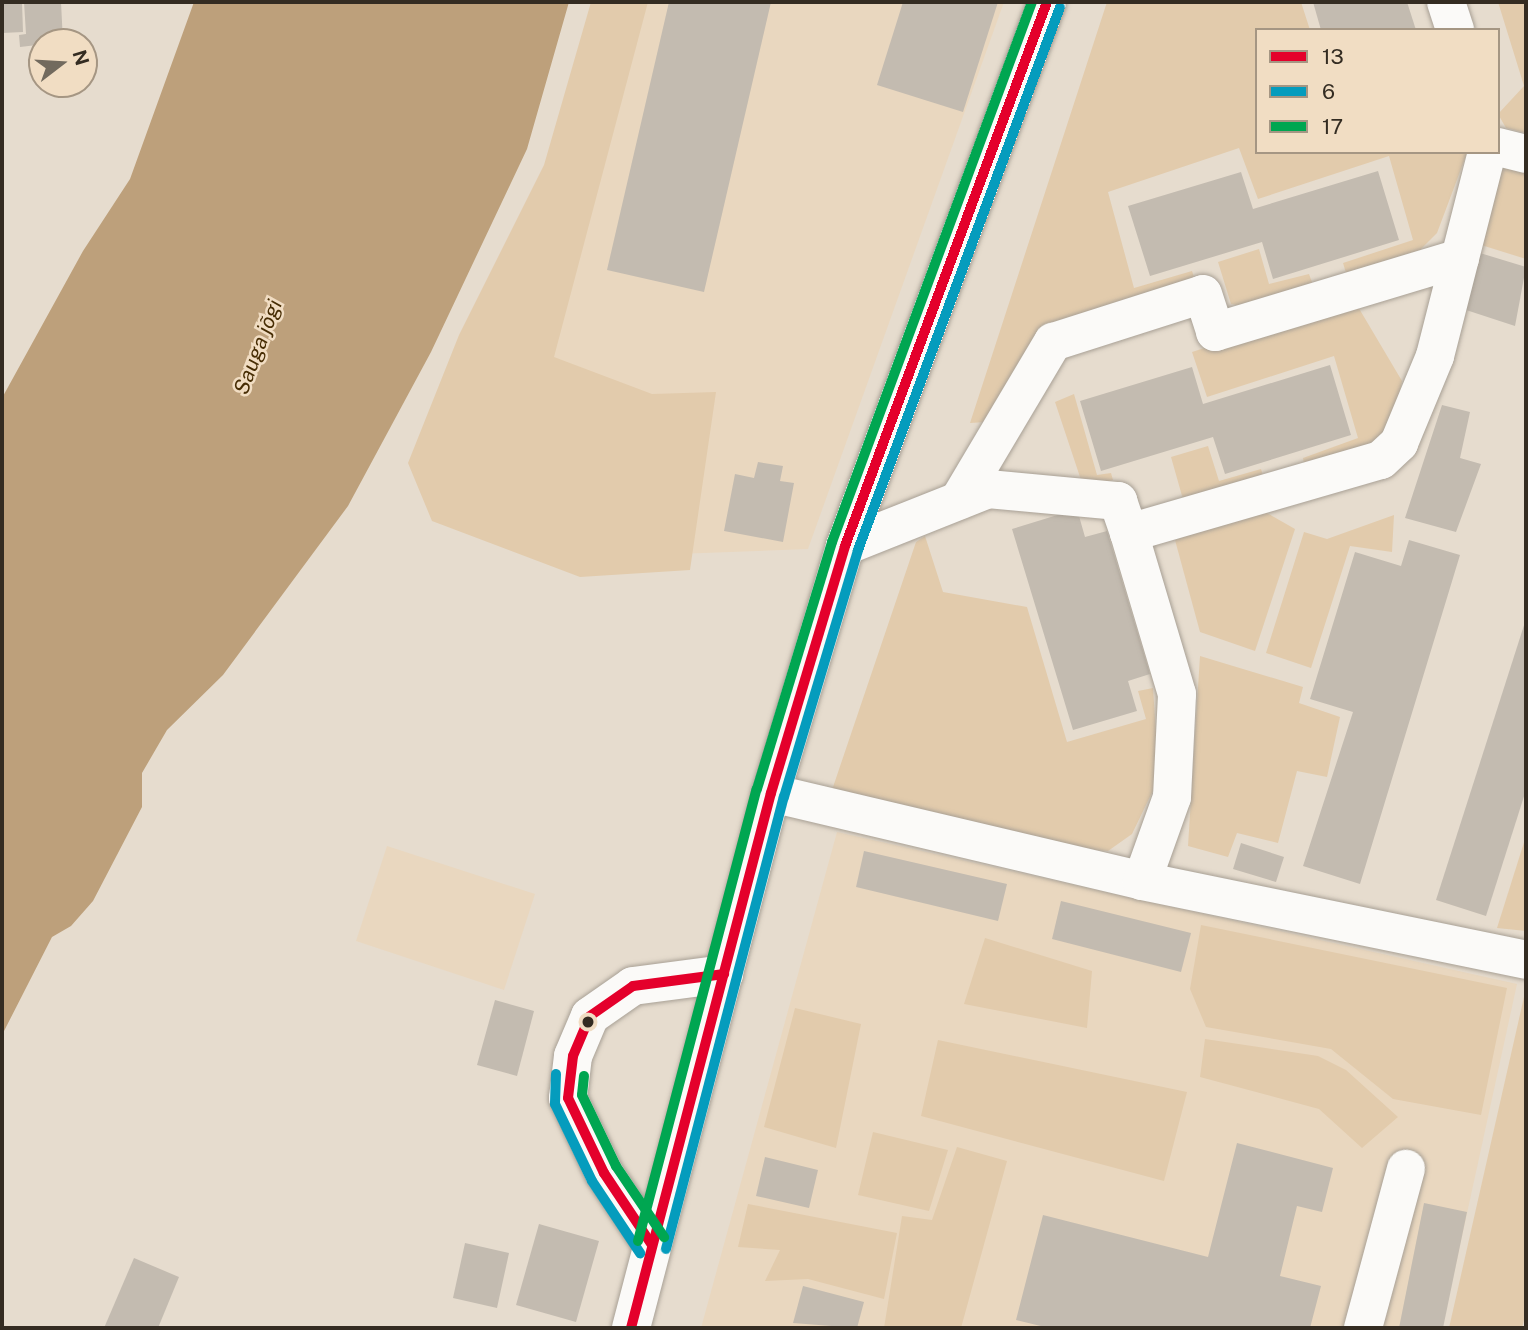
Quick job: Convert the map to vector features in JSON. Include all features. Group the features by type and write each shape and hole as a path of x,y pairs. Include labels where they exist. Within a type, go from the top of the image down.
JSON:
{"street":[{"path":"631,1328 771,793 845,546 1047,2"},
{"path":"1446,2 1454,28"},
{"path":"1500,148 1526,154"},
{"path":"1129,533 1381,460 1399,443 1435,356 1486,154"},
{"path":"959,500 1053,342 1203,294 1215,332 1460,258"},
{"path":"845,546 988,489 1118,501 1177,694 1172,797 1142,881"},
{"path":"771,793 1142,881 1526,960"},
{"path":"652,1245 604,1173 568,1098 573,1056 590,1016 632,986 724,974"},
{"path":"1363,1328 1406,1169"}],"shaded area":[{"path":"591,2 648,2 554,357 652,394 716,392 690,570 580,577 432,521 408,463 459,335 544,165"},
{"path":"618,2 1004,2 808,549 595,557 417,464"},
{"path":"1107,2 1301,2 1309,28 1255,28 1255,154 1467,154 1437,233 1420,250 1346,273 1343,263 1413,240 1389,156 1258,199 1239,148 1108,192 1134,288 1192,271 1195,280 1051,330 986,422 970,423"},
{"path":"1498,2 1526,2 1526,133 1506,128 1500,118 1500,112 1524,86"},
{"path":"1506,167 1526,168 1526,259 1478,244 1497,175"},
{"path":"1259,249 1269,284 1309,274 1313,285 1249,307 1231,304 1218,262"},
{"path":"1354,300 1402,381 1392,432 1373,448 1305,470 1303,458 1358,438 1334,356 1207,397 1192,352"},
{"path":"1074,394 1097,475 1111,473 1113,480 1094,485 1081,480 1055,402"},
{"path":"1208,446 1219,481 1261,469 1266,485 1186,510 1171,457"},
{"path":"1260,509 1295,529 1255,651 1200,632 1175,540"},
{"path":"1394,515 1392,552 1350,546 1311,668 1266,653 1304,532 1327,539"},
{"path":"925,536 943,592 1027,607 1067,742 1146,719 1138,691 1153,688 1159,778 1132,834 1108,851 1066,848 832,790 916,542"},
{"path":"1200,656 1303,687 1299,703 1340,717 1327,777 1297,771 1278,843 1237,833 1228,857 1188,846"},
{"path":"837,832 1517,984 1442,1328 701,1328"},
{"path":"1526,836 1526,931 1497,928"},
{"path":"387,846 535,894 504,990 356,941"},
{"path":"1201,925 1507,988 1481,1115 1393,1099 1331,1049 1206,1027 1190,989"},
{"path":"985,938 1092,971 1087,1028 964,1004"},
{"path":"1526,988 1526,1312 1522,1328 1449,1328"},
{"path":"795,1008 861,1024 836,1148 764,1127"},
{"path":"1205,1039 1318,1056 1346,1070 1398,1117 1362,1148 1319,1109 1200,1077"},
{"path":"938,1040 1187,1092 1164,1181 921,1116"},
{"path":"873,1132 948,1150 929,1211 858,1195"},
{"path":"957,1147 1007,1161 961,1328 884,1328 902,1216 932,1220"},
{"path":"748,1204 897,1233 884,1299 808,1279 765,1281 780,1250 738,1247"}],"water":[{"name":"Sauga jõgi","path":"194,2 569,2 527,149 431,352 348,506 223,675 167,730 142,773 142,807 93,901 71,926 52,937 2,1035 2,398 83,251 130,179"}],"building":[{"path":"2,2 22,2 23,32 2,33"},
{"path":"24,2 61,2 62,28 28,28 28,46 20,47 19,35 26,34"},
{"path":"669,2 771,2 704,292 607,270"},
{"path":"903,2 998,2 963,112 877,85"},
{"path":"1313,2 1407,2 1415,28 1320,28"},
{"path":"1378,171 1399,240 1273,279 1262,242 1150,276 1128,206 1241,172 1253,209"},
{"path":"1480,253 1526,267 1515,326 1463,309"},
{"path":"1330,365 1351,435 1225,474 1213,437 1101,471 1080,401 1192,367 1203,404"},
{"path":"1442,405 1470,412 1460,458 1481,464 1456,532 1405,518"},
{"path":"758,462 783,466 780,481 794,483 783,542 724,531 735,474 754,478"},
{"path":"1077,509 1085,537 1107,531 1150,674 1128,681 1137,711 1073,730 1012,529"},
{"path":"1409,540 1460,555 1360,884 1303,866 1353,712 1310,699 1355,552 1401,566"},
{"path":"1526,619 1526,790 1486,916 1436,900"},
{"path":"1241,843 1284,857 1276,882 1233,869"},
{"path":"864,851 1007,884 998,921 856,887"},
{"path":"1061,901 1191,933 1181,972 1052,939"},
{"path":"495,1000 534,1011 517,1076 477,1065"},
{"path":"1237,1143 1333,1168 1322,1212 1297,1206 1280,1276 1321,1286 1310,1328 1049,1328 1016,1320 1043,1215 1208,1257"},
{"path":"765,1157 818,1170 809,1208 756,1196"},
{"path":"1424,1203 1467,1212 1443,1328 1399,1328"},
{"path":"539,1224 599,1241 576,1322 516,1305"},
{"path":"465,1243 509,1253 497,1308 453,1298"},
{"path":"134,1258 179,1277 158,1328 104,1328"},
{"path":"803,1286 864,1302 857,1328 793,1323"}],"transit line":[{"name":"17","path":"638,1241 757,789 832,542 1032,2"},
{"name":"13","path":"631,1328 771,793 845,546 1047,2"},
{"name":"6","path":"666,1249 784,797 858,550 1060,7"},
{"name":"13","path":"652,1245 604,1173 568,1098 573,1056 590,1016 633,986 724,974"},
{"name":"6","path":"556,1074 555,1104 592,1181 640,1253"},
{"name":"17","path":"584,1076 582,1095 616,1166 664,1237"}]}
